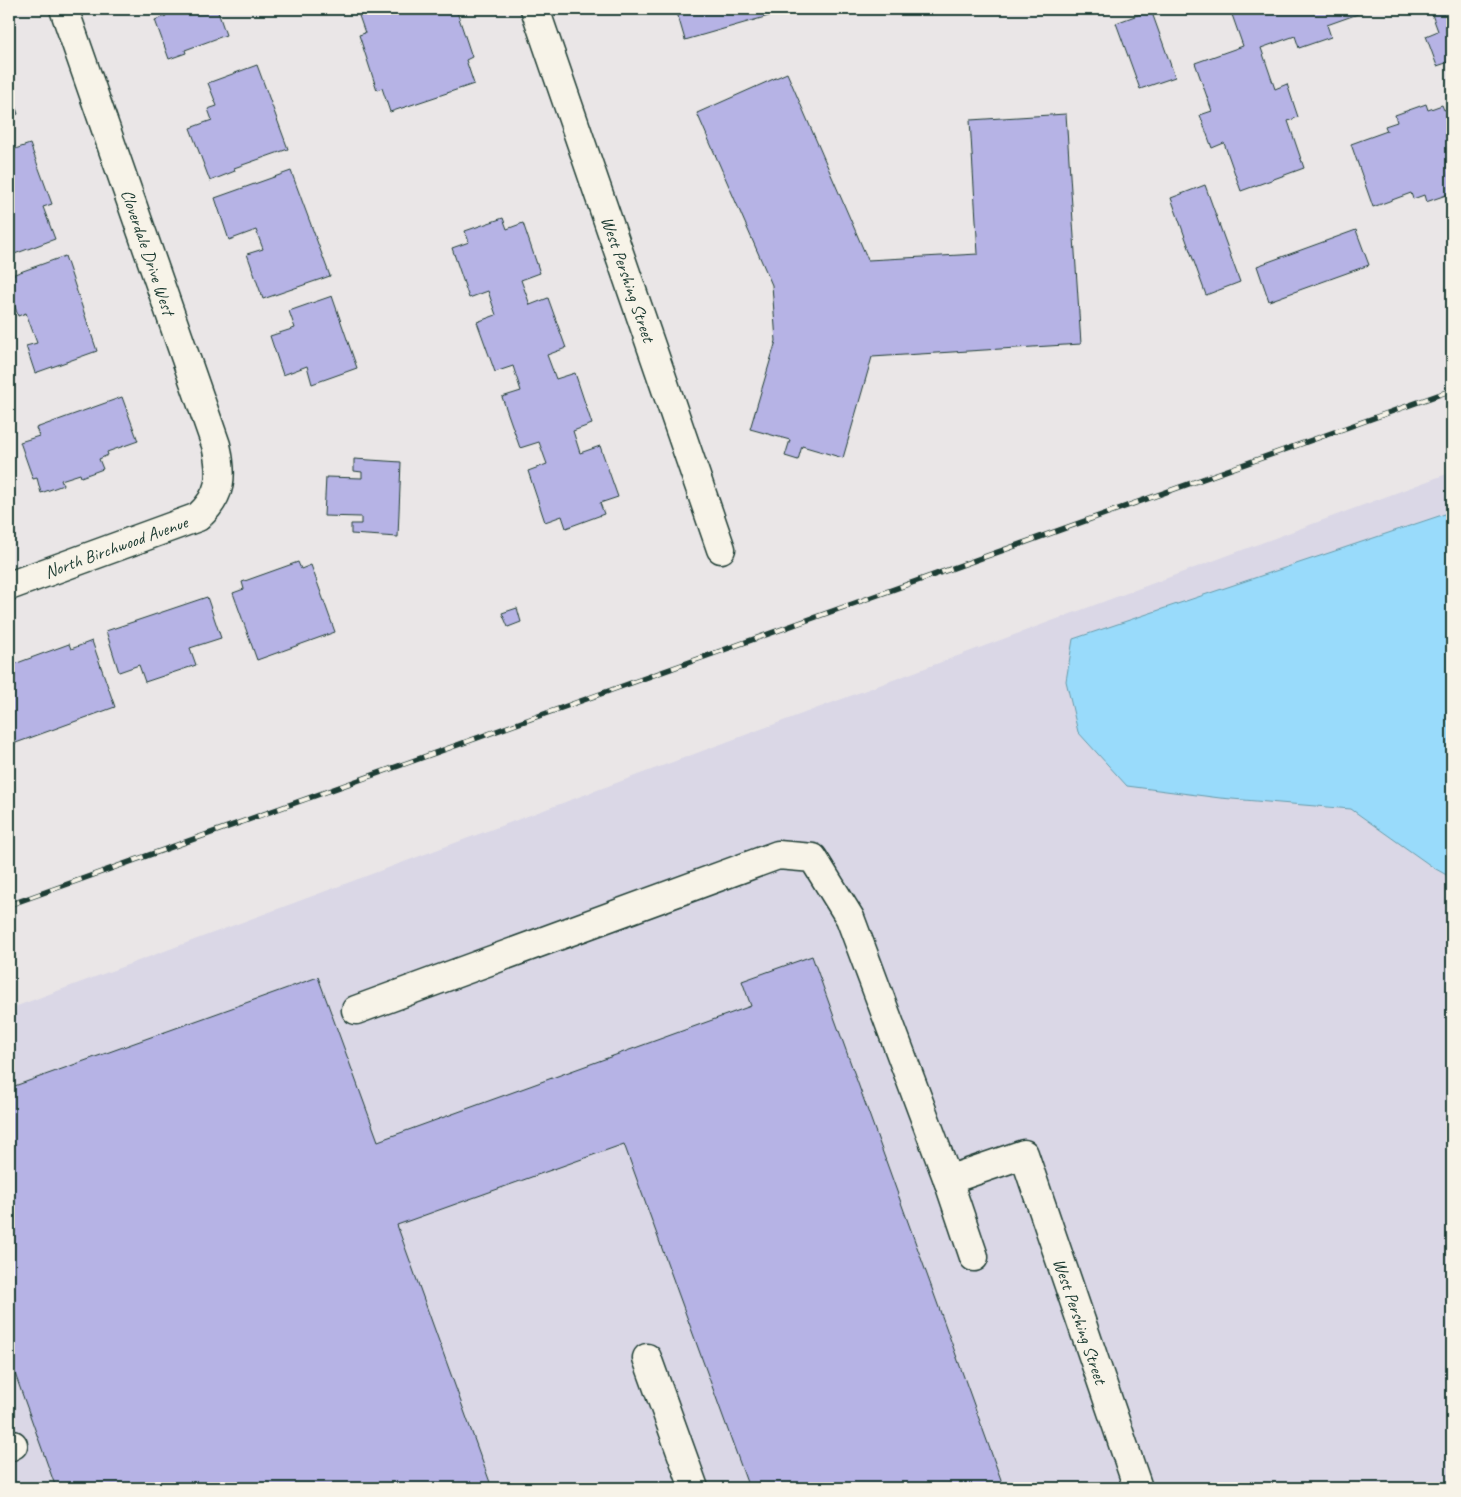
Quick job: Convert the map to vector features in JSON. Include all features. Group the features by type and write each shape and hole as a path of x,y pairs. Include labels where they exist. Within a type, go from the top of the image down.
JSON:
{"street":[{"name":"Cloverdale Drive West","path":"64,9 216,445 220,464 220,481 214,497"},
{"name":"West Pershing Street","path":"535,9 721,549"},
{"name":"North Birchwood Avenue","path":"9,586 198,517 208,508 214,497"},
{"path":"356,1010 778,855 813,858 850,918 948,1180 974,1257"},
{"name":"West Pershing Street","path":"948,1180 1024,1154 1138,1488"},
{"path":"648,1358 694,1488"}],"shaded area":[{"path":"1452,472 1452,1488 9,1488 9,1009"}],"water":[{"path":"1445,514 1452,514 1452,878 1434,868 1351,809 1220,798 1127,786 1078,732 1066,681 1073,639"}],"building":[{"path":"164,9 217,9 226,35 185,50 186,53 169,59 155,20 166,16"},
{"path":"456,9 472,57 466,60 474,84 390,112 382,88 377,90 359,35 365,33 357,10"},
{"path":"676,9 778,9 779,13 685,40"},
{"path":"1230,9 1372,9 1327,25 1331,37 1299,48 1295,36 1261,48 1275,89 1287,84 1298,117 1288,121 1304,168 1241,191 1224,143 1212,148 1200,115 1212,111 1195,63 1243,46"},
{"path":"1430,9 1452,9 1452,71 1449,62 1437,66 1426,36 1438,31"},
{"path":"1151,10 1175,77 1140,89 1116,23"},
{"path":"257,65 288,149 234,168 235,171 210,181 190,128 212,120 208,109 217,106 208,83"},
{"path":"787,73 868,260 978,254 970,120 1066,114 1081,344 872,357 843,458 802,446 798,460 785,456 790,440 750,429 776,341 772,285 697,113"},
{"path":"9,87 18,114 9,117"},
{"path":"1426,104 1428,110 1442,105 1444,110 1452,107 1452,193 1426,202 1424,195 1413,199 1411,193 1373,207 1351,144 1387,131 1385,126 1397,122 1395,115"},
{"path":"30,144 52,204 43,207 55,239 9,256 9,151"},
{"path":"291,171 330,276 263,299 247,254 263,249 256,230 229,240 215,198"},
{"path":"1205,185 1240,282 1206,295 1171,198"},
{"path":"503,218 507,229 523,223 540,273 521,280 530,305 548,298 566,348 547,355 556,379 575,373 592,424 573,431 580,453 600,446 618,497 600,503 604,514 566,528 562,516 545,522 528,471 547,464 539,442 520,448 502,397 521,391 513,366 495,372 477,322 496,315 488,291 469,298 452,248 469,242 465,231"},
{"path":"1356,230 1369,265 1269,301 1257,266"},
{"path":"65,256 97,351 35,373 26,346 37,343 26,313 18,316 9,288 9,276"},
{"path":"332,296 357,368 312,384 307,366 283,375 270,336 295,328 289,311"},
{"path":"122,397 138,441 107,452 108,455 99,459 103,469 81,477 80,474 61,480 63,485 41,493 37,478 33,479 20,442 39,436 36,428"},
{"path":"354,459 401,462 398,537 351,534 351,524 361,524 361,517 324,516 326,477 362,478 362,472 354,471"},
{"path":"298,562 301,569 311,565 335,632 257,660 233,593 244,589 242,582"},
{"path":"207,597 221,638 190,648 196,665 145,682 139,665 119,672 106,631"},
{"path":"517,608 521,622 508,627 502,613"},
{"path":"92,641 115,707 13,744 9,734 9,666 69,644 71,649"},
{"path":"812,956 1004,1488 749,1488 624,1144 397,1225 492,1488 56,1488 9,1357 9,1088 318,977 378,1141 751,1006 742,981"}],"railway":[{"path":"9,905 1452,390"}]}
